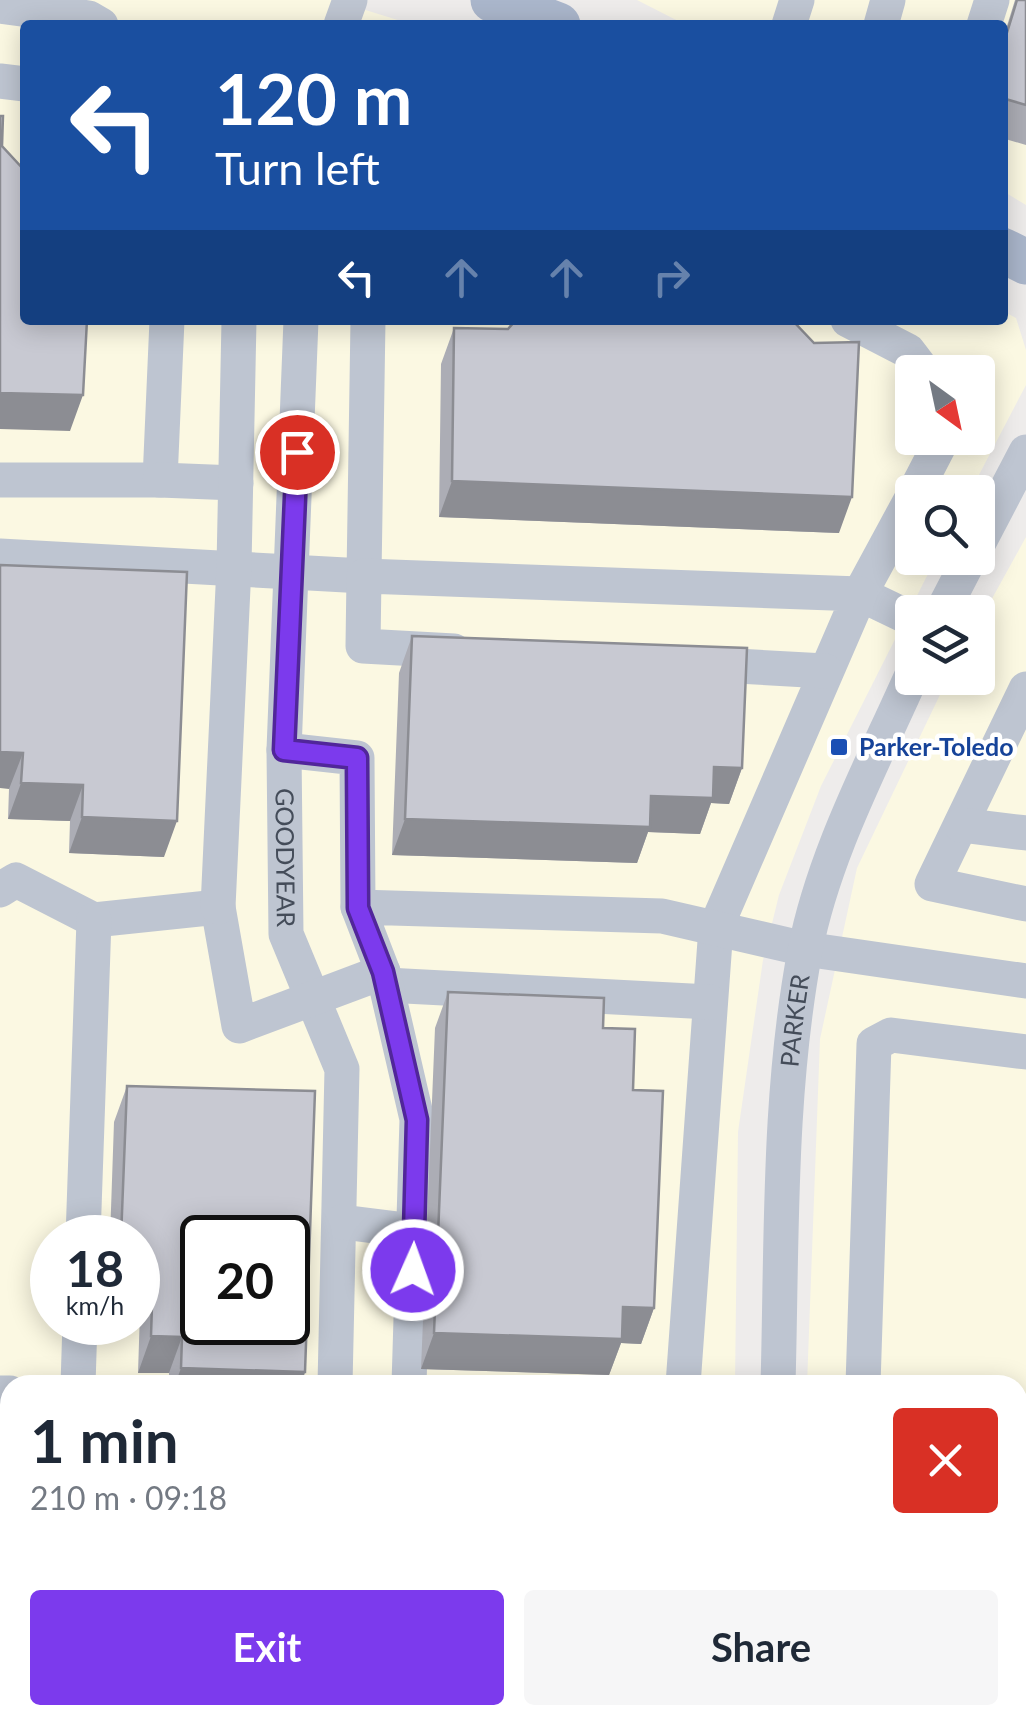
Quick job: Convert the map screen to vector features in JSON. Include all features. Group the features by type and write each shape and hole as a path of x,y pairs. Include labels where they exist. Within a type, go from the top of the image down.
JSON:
{"main road":[{"path":"493,0 545,20"}],"street":[{"path":"0,6 92,20"},
{"path":"160,480 167,325"},
{"path":"239,325 234,566 218,906 239,1026 310,999 384,978 710,1002"},
{"name":"GOODYEAR","path":"301,325 284,750 286,934 342,1069 342,1222 335,1375"},
{"path":"368,325 363,646 478,652"},
{"path":"858,325 911,355"},
{"path":"995,511 1026,452"},
{"path":"0,480 236,483"},
{"path":"684,1375 716,927 825,671 895,530"},
{"path":"0,556 291,568 364,576 860,594 895,611"},
{"path":"671,663 825,671"},
{"path":"1026,689 1012,748 961,825 932,884 1026,904"},
{"name":"PARKER","path":"778,1375 786,1102 805,950 830,864 903,695"},
{"path":"284,750 357,758 358,908 384,978 417,1120 409,1375"},
{"path":"961,825 1026,833"},
{"path":"0,890 16,880 94,920 218,906"},
{"path":"358,908 662,916 805,950 1026,980"},
{"path":"85,1215 94,920"},
{"path":"863,1375 874,1044 891,1035 1026,1052"},
{"path":"342,1222 414,1231"},
{"path":"78,1375 79,1345"}],"shaded area":[{"path":"0,0 333,0 398,20 20,20 20,325 1008,325 1008,314 1016,318 1026,350 1026,385 995,444 995,355 895,355 895,455 989,455 979,475 895,475 895,575 927,575 917,595 895,595 895,639 821,786 779,895 763,960 738,1132 735,1375 0,1375"},
{"path":"637,0 1026,0 1026,205 1008,194 1008,20 676,20"},
{"path":"1026,537 1026,1375 807,1375 820,1039 857,868 940,695 995,695 994,595"}],"building":[{"path":"1017,0 1026,0 1026,105 1008,100 1008,29"},
{"path":"0,116 3,116 2,146 20,166 20,325 87,325 83,395 0,393"},
{"path":"512,325 797,325 814,343 859,342 852,497 452,481 454,328 508,329"},
{"path":"0,565 187,572 177,821 82,817 83,785 21,783 23,753 0,752"},
{"path":"412,636 747,648 742,768 714,767 713,798 651,796 650,827 405,819"},
{"path":"448,992 604,998 603,1028 635,1029 633,1090 663,1091 654,1308 623,1307 622,1339 434,1333"},
{"path":"127,1086 315,1091 310,1232 310,1215 180,1215 180,1337 160,1336 160,1215 122,1215"},
{"path":"182,1345 306,1345 305,1372 181,1368"}],"place":[{"name":"Parker-Toledo","path":"839,747"}],"route":[{"path":"297,452 284,750 357,758 358,908 383,972 417,1120 413,1270"}]}
